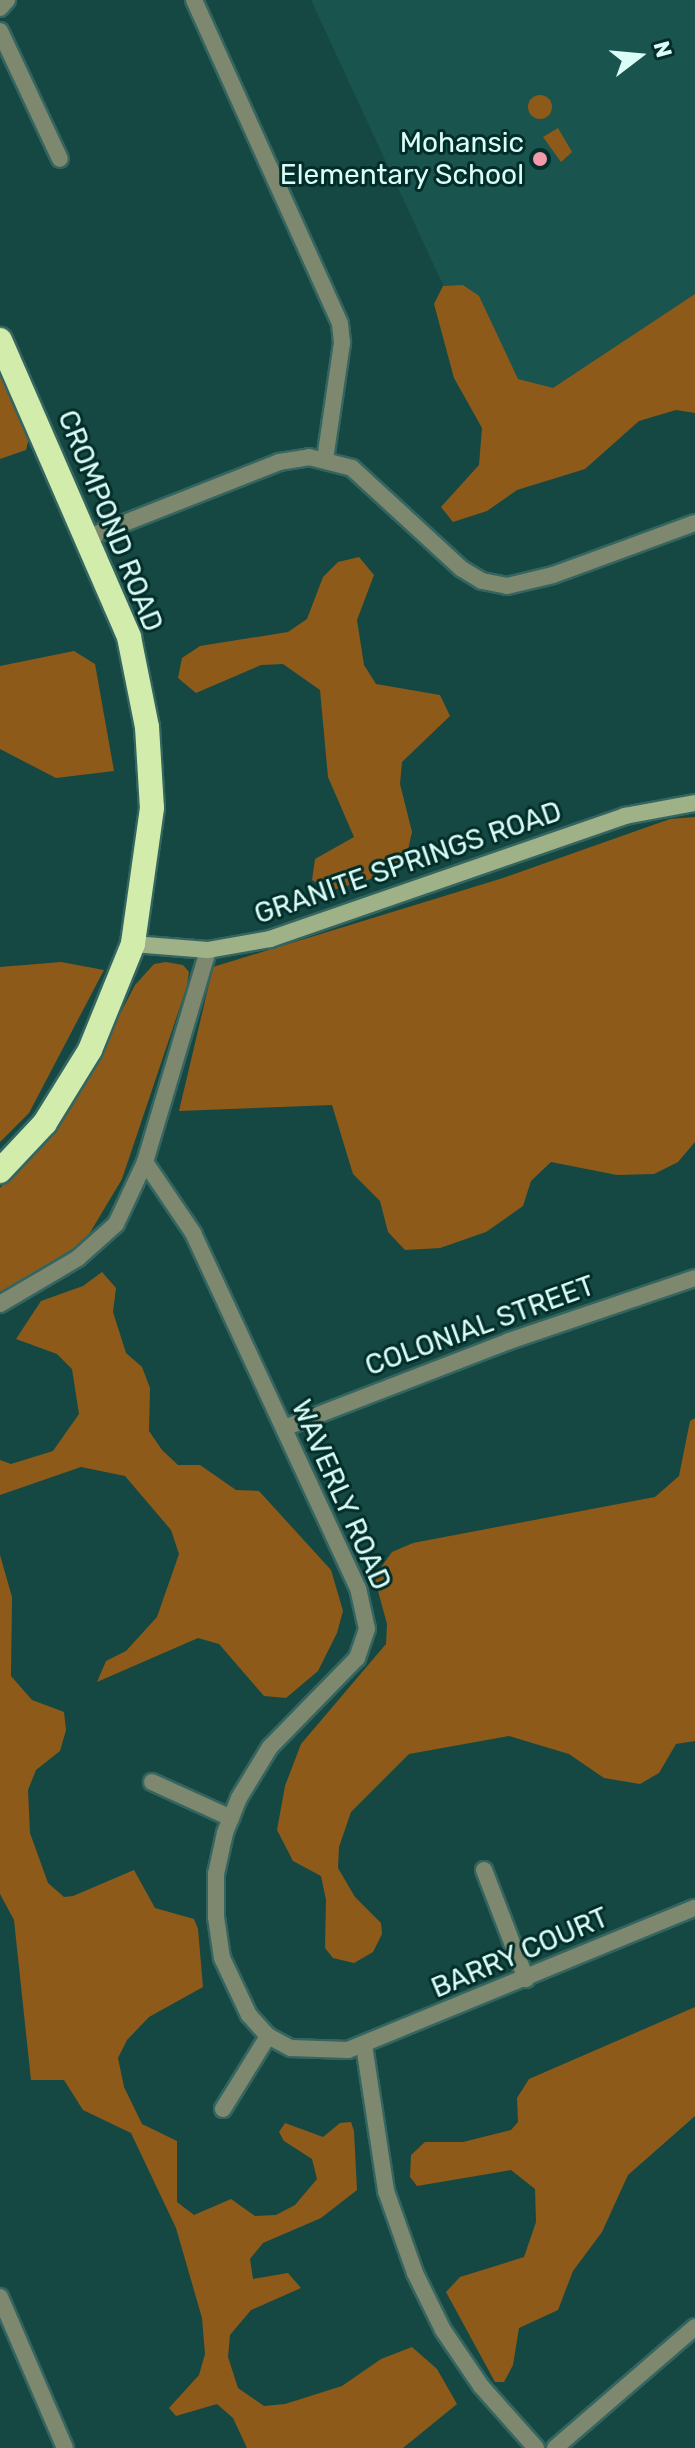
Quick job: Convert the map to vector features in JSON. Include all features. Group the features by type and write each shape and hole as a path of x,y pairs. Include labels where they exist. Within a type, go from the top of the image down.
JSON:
{"highway":[{"name":"CROMPOND ROAD","path":"0,340 89,537 129,637 147,727 149,847 133,944 90,1050 65,1092 0,1171"}],"street":[{"path":"0,8 7,0"},
{"path":"194,0 340,324 342,343 325,459"},
{"path":"0,31 60,159"},
{"path":"89,537 279,462 325,459 352,468 462,569 482,581 507,586 553,575 695,523"},
{"name":"GRANITE SPRINGS ROAD","path":"133,944 208,950 270,939 625,816 695,803"},
{"path":"0,1304 78,1258 116,1224 145,1162 208,950"},
{"name":"WAVERLY ROAD","path":"145,1162 193,1233 358,1588 367,1629 357,1658 270,1747 231,1818 216,1874 222,1958 249,2015 268,2036"},
{"name":"COLONIAL STREET","path":"284,1428 509,1341 695,1278"},
{"path":"152,1782 231,1818"},
{"path":"484,1870 526,1979"},
{"name":"BARRY COURT","path":"364,2045 695,1908"},
{"path":"223,2109 268,2036 291,2048 322,2052 364,2045 386,2191 415,2273 443,2330 481,2386 536,2448"},
{"path":"0,2297 65,2448"},
{"path":"555,2448 695,2327"}],"shaded area":[{"name":"Mohansic Elementary School","path":"311,0 695,0 695,318 519,449"},
{"path":"540,95 548,99 552,107 548,115 540,119 532,115 528,107 532,99"},
{"path":"558,128 572,152 561,162 543,137"},
{"path":"463,285 479,296 518,379 553,388 695,294 695,413 676,410 639,421 585,469 517,490 487,511 453,522 441,507 479,465 482,428 454,378 434,304 443,286"},
{"path":"0,367 29,438 26,450 0,459"},
{"path":"359,557 374,575 357,620 364,665 376,684 440,695 450,716 402,762 400,784 412,832 407,854 394,872 330,891 312,880 315,859 354,837 328,777 320,690 283,664 261,665 196,693 178,678 182,658 200,646 288,632 307,619 323,577 338,562"},
{"path":"74,651 95,664 114,771 56,778 0,749 0,666"},
{"path":"695,817 695,1142 678,1162 654,1174 617,1175 551,1162 531,1181 523,1206 486,1232 440,1248 405,1250 388,1232 380,1201 353,1174 332,1105 179,1111 213,967 503,878 670,819"},
{"path":"61,962 104,970 29,1113 0,1142 0,967"},
{"path":"166,962 183,965 189,972 187,986 122,1179 85,1241 0,1294 0,1188 72,1107 135,985 154,964"},
{"path":"102,1272 116,1288 113,1312 126,1353 142,1367 150,1388 149,1431 162,1450 178,1465 200,1465 236,1490 259,1491 331,1570 343,1611 337,1633 318,1671 286,1698 264,1696 219,1644 198,1638 97,1682 106,1661 126,1651 157,1617 179,1554 171,1530 125,1476 81,1467 0,1495 0,1460 11,1464 53,1451 79,1414 72,1369 57,1354 16,1339 41,1301 83,1286"},
{"path":"695,1418 695,1741 676,1744 659,1773 640,1784 604,1778 569,1754 509,1736 409,1754 351,1812 339,1847 338,1868 355,1897 381,1923 382,1934 373,1952 354,1963 333,1958 325,1948 326,1900 321,1876 293,1861 277,1830 285,1786 301,1744 386,1644 387,1624 375,1580 379,1570 392,1552 413,1543 655,1497 679,1476 690,1421"},
{"path":"0,1555 12,1597 11,1676 32,1700 64,1712 66,1730 60,1751 36,1770 28,1790 30,1833 48,1883 64,1897 73,1896 134,1870 155,1908 194,1919 198,1929 203,1987 149,2017 127,2040 118,2058 124,2087 142,2124 177,2141 177,2202 194,2215 231,2199 255,2216 276,2215 295,2205 317,2179 312,2159 284,2141 279,2132 285,2123 323,2137 340,2123 351,2122 354,2131 357,2190 321,2218 263,2243 250,2259 253,2279 288,2273 301,2288 251,2310 230,2335 228,2357 238,2388 264,2406 285,2404 342,2386 381,2359 412,2347 437,2369 457,2404 403,2448 247,2448 233,2418 217,2404 176,2416 169,2408 199,2375 205,2354 202,2318 176,2228 131,2133 83,2110 64,2080 31,2080 14,1920 0,1894"},
{"path":"695,2007 695,2116 628,2175 602,2232 573,2271 558,2310 519,2328 513,2365 504,2382 495,2382 446,2292 460,2277 524,2257 536,2222 535,2189 511,2170 417,2186 410,2177 411,2155 425,2142 463,2142 511,2130 518,2122 517,2098 529,2079"}],"place":[{"name":"Mohansic Elementary School","path":"540,159"}]}
